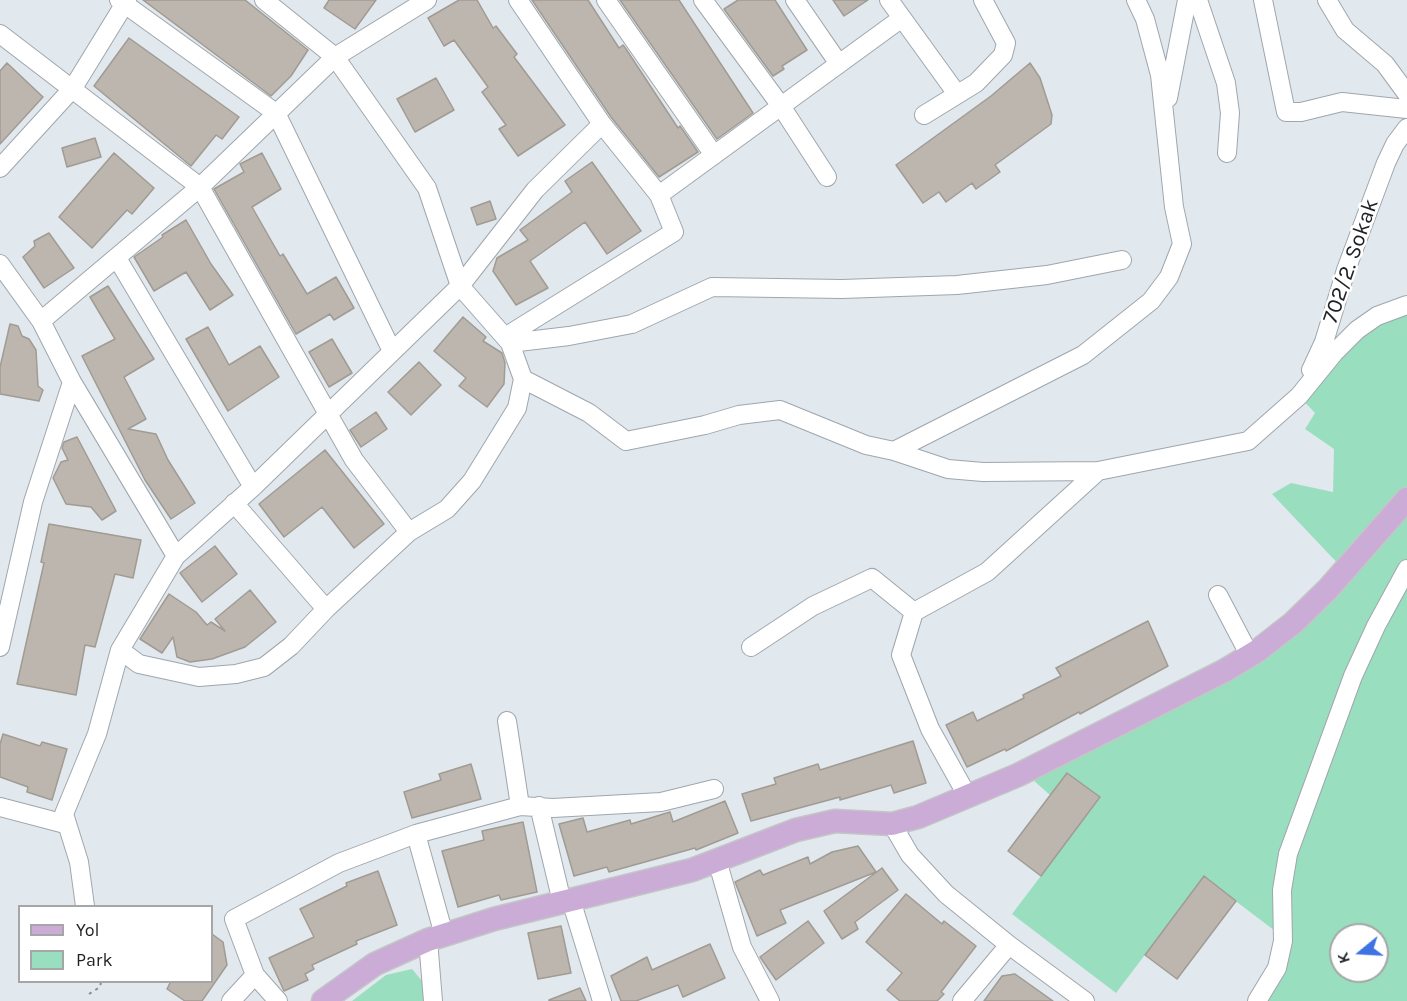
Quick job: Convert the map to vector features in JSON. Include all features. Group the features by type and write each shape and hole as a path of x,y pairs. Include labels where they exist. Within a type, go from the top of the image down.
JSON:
{"main road":[{"path":"323,1001 375,964 436,937 566,901 692,870 796,830 835,821 892,824 968,797 1034,767 1250,656 1293,623 1328,589 1407,499"}],"street":[{"path":"120,650 139,664 199,677 236,674 264,667 291,646 326,609 409,531 447,509 472,481 517,408 523,379 508,340 460,286 427,188 335,57 264,0"},
{"path":"41,321 200,187 335,57 427,0"},
{"path":"508,340 674,232 659,195 602,124 518,0"},
{"path":"606,0 714,155"},
{"path":"703,0 780,106 827,177"},
{"path":"795,0 839,64"},
{"path":"889,0 957,94"},
{"path":"924,115 976,83 1003,55 1005,43 983,0"},
{"path":"894,451 1083,355 1150,302 1169,277 1182,244 1174,207 1160,75 1145,19 1136,0"},
{"path":"1165,115 1187,0"},
{"path":"1198,0 1226,84 1230,113 1227,153"},
{"path":"1263,0 1286,112 1301,112 1342,102 1407,109"},
{"path":"1327,0 1345,30 1385,64 1407,94"},
{"path":"0,168 73,88 123,1 276,113 393,351"},
{"path":"659,195 902,18"},
{"path":"0,34 200,187 354,460 409,531"},
{"path":"85,905 79,862 65,824 64,814 97,734 120,650 176,556 253,487 460,286 535,190 602,124"},
{"name":"702/2. Sokak","path":"1299,396 1324,342 1346,270 1386,163 1395,144 1407,128"},
{"path":"117,258 253,487"},
{"path":"508,340 569,336 632,324 712,287 842,289 957,285 1047,275 1122,260"},
{"path":"0,264 41,321 72,382 176,556"},
{"path":"523,379 589,413 627,441 705,425 740,415 780,410 866,445 894,451 948,469 983,472 1098,471 1248,441 1299,396 1334,352 1357,330 1377,316 1407,305"},
{"path":"0,647 3,616 33,502 72,382"},
{"path":"968,797 930,729 901,655 914,612 987,572 1098,471"},
{"path":"234,503 326,609"},
{"path":"1257,1001 1277,968 1283,941 1283,871 1292,843 1353,676 1376,626 1407,569"},
{"path":"751,646 813,606 872,578 914,612"},
{"path":"1218,596 1250,656"},
{"path":"507,721 520,806"},
{"path":"278,1001 255,975 234,919 339,863 416,834 520,806 553,808 661,802 714,789"},
{"path":"539,806 566,901 602,1001"},
{"path":"0,807 65,824"},
{"path":"892,824 910,855 946,894 1009,945 1085,1001"},
{"path":"416,834 436,937 433,1001"},
{"path":"717,860 742,947 770,1001"},
{"path":"962,1001 1009,945"},
{"path":"231,1001 255,975"}],"path":[{"path":"89,994 100,987 101,983"}],"green space":[{"path":"1407,305 1407,1001 1257,1001 1283,937 1204,877 1116,993 1012,914 1100,798 1067,773 1050,795 1024,772 1224,671 1344,570 1272,494 1291,483 1333,492 1334,449 1305,429 1315,413 1299,396 1334,353"},
{"path":"412,969 423,982 424,1001 352,1001 386,975"}],"building":[{"path":"143,0 245,0 308,50 291,76 271,96"},
{"path":"329,0 376,0 355,29 324,8"},
{"path":"459,0 477,0 493,28 496,26 517,54 514,57 565,125 518,156 499,129 506,125 482,92 488,87 454,40 444,46 428,18"},
{"path":"532,0 588,0 619,48 623,45 678,128 680,126 698,152 659,177 611,117"},
{"path":"620,0 679,0 753,113 717,139"},
{"path":"738,0 775,0 807,50 782,66 784,69 773,76 724,9"},
{"path":"833,0 868,0 844,16"},
{"path":"129,38 239,117 222,139 216,135 191,166 94,86"},
{"path":"7,63 43,97 0,144 0,71"},
{"path":"1030,63 1040,78 1052,115 1051,124 995,165 1000,172 976,189 972,183 946,202 939,192 923,203 896,165 991,96"},
{"path":"436,78 454,110 415,132 397,99"},
{"path":"95,138 101,157 67,167 62,148"},
{"path":"114,153 154,188 132,214 127,210 92,248 59,217"},
{"path":"262,153 281,189 252,207 280,256 283,254 307,294 336,277 354,308 334,320 330,314 296,334 214,189 244,172 240,164"},
{"path":"592,162 641,231 607,254 585,222 530,261 548,288 516,305 493,271 497,258 528,240 520,230 572,192 565,181"},
{"path":"490,201 496,219 477,225 471,208"},
{"path":"186,220 211,264 233,295 210,310 186,272 154,291 134,257"},
{"path":"49,233 74,268 44,288 23,257 35,246 34,241"},
{"path":"108,286 154,359 124,377 146,419 128,429 156,434 168,460 195,503 171,519 145,480 82,356 115,339 90,297"},
{"path":"463,317 486,337 483,341 502,353 505,363 504,384 487,407 459,386 466,378 434,351"},
{"path":"10,324 18,326 22,336 29,339 36,350 38,386 43,390 39,401 0,394 0,367"},
{"path":"208,327 229,365 260,346 279,377 228,411 186,339"},
{"path":"332,339 352,373 329,387 309,352"},
{"path":"419,362 441,385 411,415 388,392"},
{"path":"376,412 387,429 361,447 350,430"},
{"path":"77,437 116,511 102,520 91,507 66,504 53,478 61,462 68,460 62,448 64,442"},
{"path":"325,450 384,524 354,548 322,507 284,537 259,504"},
{"path":"49,524 141,540 133,578 115,574 95,647 85,645 76,695 17,684 44,563 41,562"},
{"path":"215,546 237,574 202,602 180,573"},
{"path":"250,590 276,622 245,647 212,659 190,662 177,657 173,637 162,653 140,639 169,594 196,612 207,625 211,622 225,631 215,619"},
{"path":"1148,621 1168,666 1080,714 1079,712 1006,751 1005,749 967,767 946,725 973,712 977,721 1024,698 1023,695 1061,676 1056,668"},
{"path":"3,734 40,746 42,742 67,749 52,800 27,792 28,787 0,777 0,744"},
{"path":"913,741 926,783 894,793 891,785 840,800 840,797 751,821 742,794 776,784 774,778 818,764 820,770"},
{"path":"471,764 481,799 412,818 404,792 441,780 439,774"},
{"path":"1067,773 1100,797 1041,876 1008,851"},
{"path":"725,801 738,833 696,850 695,848 609,872 607,867 574,876 559,824 583,818 587,832 630,820 631,824 670,812 673,822"},
{"path":"523,822 537,892 501,900 499,895 458,907 442,851 484,840 482,831"},
{"path":"858,846 876,872 780,910 786,923 757,936 735,882 760,870 763,875 808,857 810,864 832,852"},
{"path":"882,868 898,890 855,922 858,929 842,939 824,911"},
{"path":"378,871 397,925 356,941 357,944 312,965 314,969 305,974 308,980 284,991 269,958 314,937 300,909 347,886 346,883"},
{"path":"1204,876 1236,901 1177,979 1145,955"},
{"path":"906,894 942,924 944,921 976,946 941,992 944,994 937,1001 900,1001 887,990 902,973 866,942"},
{"path":"808,921 824,943 776,980 760,957"},
{"path":"561,926 571,973 538,979 528,933"},
{"path":"213,935 223,942 227,965 202,1001 185,1001 167,989 170,983 213,983"},
{"path":"710,944 725,978 683,997 678,985 636,1001 621,1001 611,976 647,957 652,970"},
{"path":"1015,974 1053,1001 984,1001 1002,976"},
{"path":"580,988 586,1001 549,1001 549,1000"}]}
